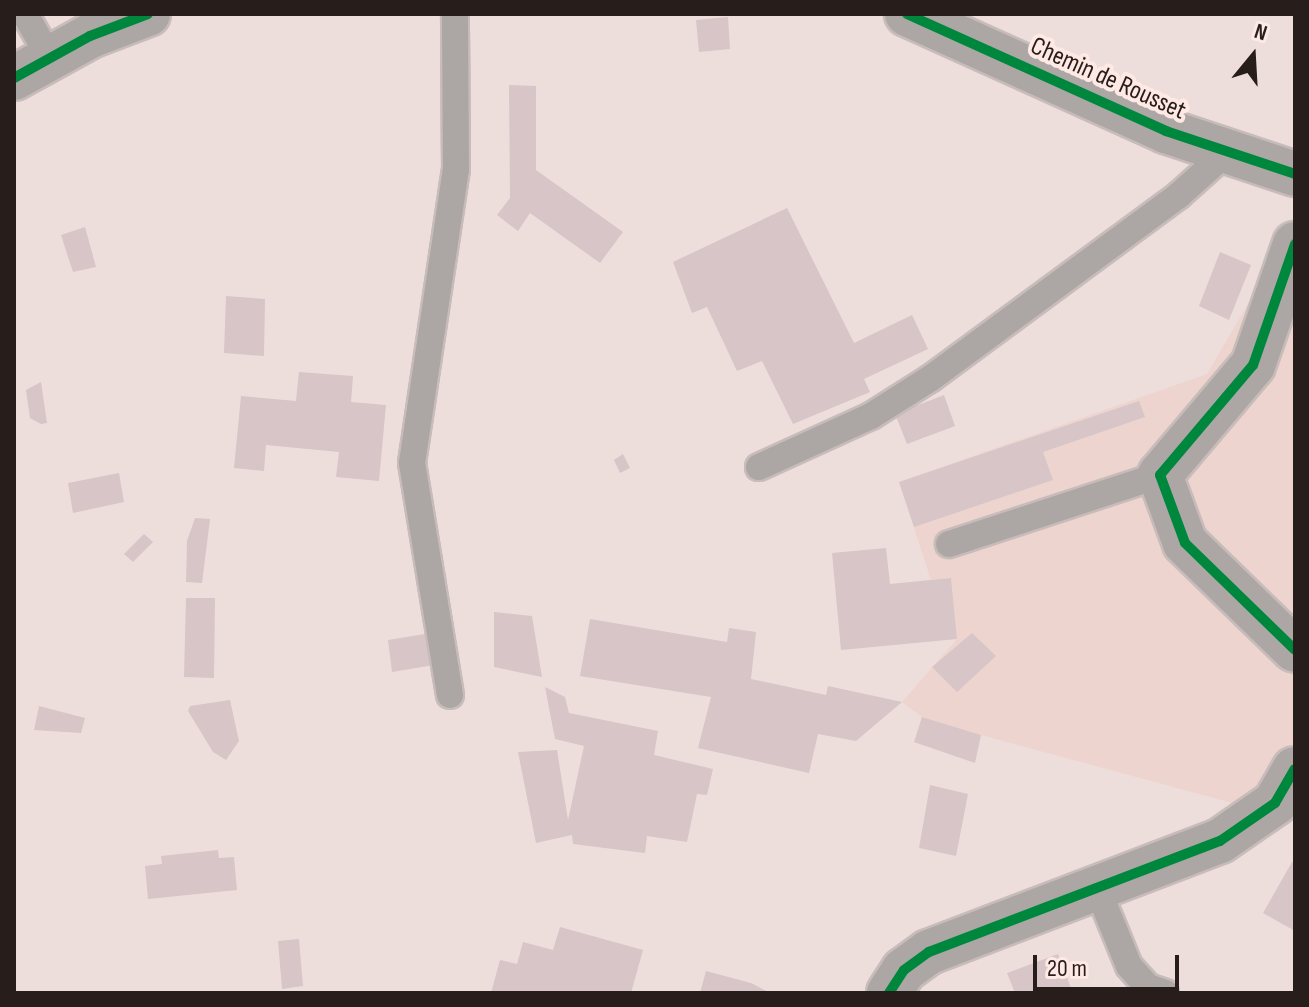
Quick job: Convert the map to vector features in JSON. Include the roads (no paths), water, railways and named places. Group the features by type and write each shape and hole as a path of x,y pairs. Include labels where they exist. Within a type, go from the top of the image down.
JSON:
{"street":[{"path":"32,68 148,14"},
{"name":"Chemin de Rousset","path":"907,14 1166,131 1295,174"},
{"path":"1295,244 1253,365 1160,475 1185,543 1295,650"},
{"path":"889,993 904,970 929,952 1220,841 1275,803 1295,769"}],"lane":[{"path":"25,14 32,68"},
{"path":"450,695 412,463 456,169 455,14"},
{"path":"759,467 871,416 931,378 1178,196 1227,152"},
{"path":"949,544 1160,475"},
{"path":"1098,890 1129,966 1148,987 1165,993"}]}
